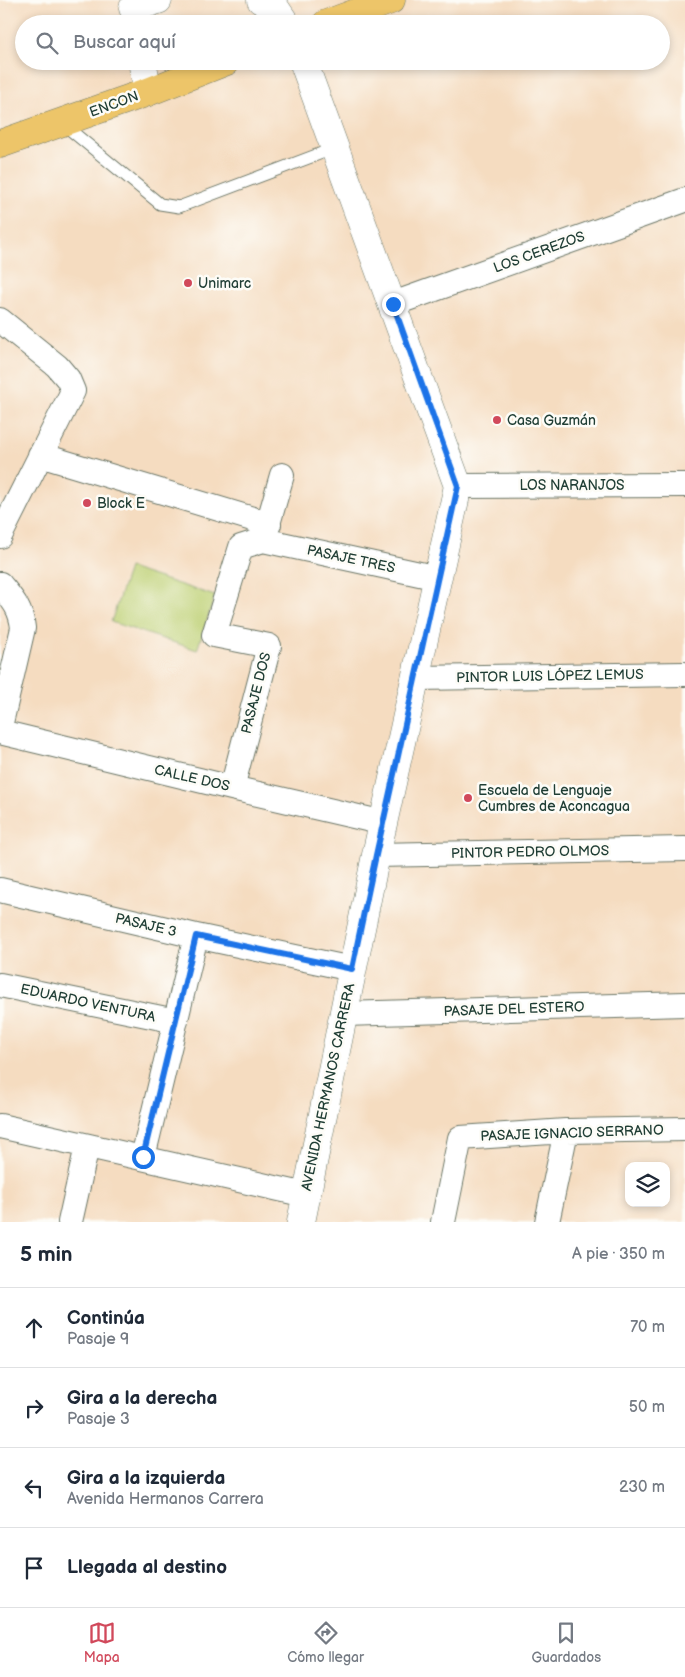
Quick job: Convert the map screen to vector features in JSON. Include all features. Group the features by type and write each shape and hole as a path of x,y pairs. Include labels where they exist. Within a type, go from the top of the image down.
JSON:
{"main road":[{"path":"350,15 391,0"},
{"name":"ENCON","path":"0,144 148,92 204,70"}],"street":[{"path":"133,11 158,0"},
{"path":"261,0 276,9 280,15"},
{"path":"144,70 148,92"},
{"path":"305,70 393,304 458,486"},
{"name":"LOS CEREZOS","path":"393,304 685,200"},
{"path":"0,320 57,366 68,378 73,391 0,536"},
{"name":"PASAJE TRES","path":"40,455 266,532 438,578"},
{"path":"266,532 282,475"},
{"name":"LOS NARANJOS","path":"458,486 685,485"},
{"name":"AVENIDA HERMANOS CARRERA","path":"301,1222 376,855 458,486"},
{"name":"PASAJE DOS","path":"232,788 269,646 214,636 241,547 266,532"},
{"path":"0,584 17,605 22,616 22,628 0,728"},
{"name":"PINTOR LUIS LÓPEZ LEMUS","path":"416,678 685,674"},
{"name":"CALLE DOS","path":"0,732 232,788 384,822"},
{"name":"PINTOR PEDRO OLMOS","path":"376,855 685,850"},
{"name":"PASAJE 3","path":"0,890 196,936 352,969"},
{"path":"143,1157 196,936"},
{"name":"EDUARDO VENTURA","path":"0,985 176,1021"},
{"name":"PASAJE DEL ESTERO","path":"343,1014 685,1004"},
{"path":"0,1126 306,1195"},
{"name":"PASAJE IGNACIO SERRANO","path":"443,1222 460,1138 566,1131 685,1130"},
{"path":"547,1222 566,1131"},
{"path":"70,1222 87,1146"}],"lane":[{"path":"61,123 160,204 179,207 335,148"}],"green space":[{"path":"129,568 215,596 197,650 111,622"}],"place":[{"name":"Unimarc","path":"188,283"},
{"name":"Casa Guzmán","path":"497,420"},
{"name":"Block E","path":"87,503"},
{"name":"Escuela de Lenguaje Cumbres de Aconcagua","path":"468,798"}],"route":[{"path":"143,1157 196,936 352,969 458,486 393,304"}]}
